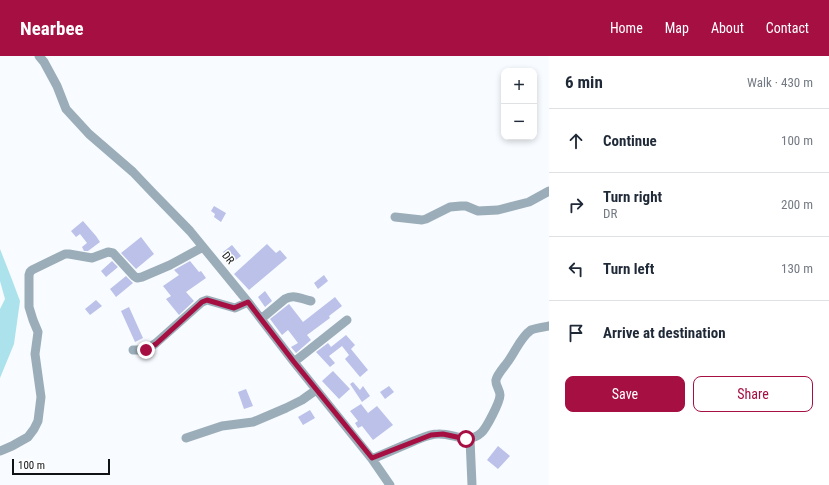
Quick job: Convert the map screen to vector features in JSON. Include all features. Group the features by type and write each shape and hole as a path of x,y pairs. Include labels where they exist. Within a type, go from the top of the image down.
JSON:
{"street":[{"name":"DR","path":"40,56 57,86 66,109 89,134 133,172 190,231 372,458 390,485"},
{"path":"395,217 422,220 454,206 466,206 482,211 498,210 529,202 549,191"},
{"path":"0,451 12,446 28,436 38,421 41,397 35,354 38,332 30,307 30,272 65,254 92,258 110,252 113,253 137,278 170,265 203,247"},
{"path":"261,319 285,298 290,296 311,301"},
{"path":"133,350 146,350 156,344 202,302 207,300 234,308 248,302"},
{"path":"294,362 347,320"},
{"path":"372,458 431,435 443,434 466,439 473,439 478,436 483,432 488,424 500,398 499,390 496,384 497,377 516,348 530,331 549,326"},
{"path":"186,438 222,426 253,422 302,400 316,390"},
{"path":"470,438 472,485"}],"water":[{"path":"0,249 20,301 14,344 0,378 0,309 5,299 0,281"}],"building":[{"path":"214,206 226,213 221,222 214,217 215,214 211,211"},
{"path":"83,221 100,242 88,251 84,251 82,247 87,243 80,234 76,237 71,231"},
{"path":"141,237 154,254 136,269 121,253"},
{"path":"267,244 276,253 280,250 287,258 249,290 234,274"},
{"path":"232,245 241,256 233,262 223,252"},
{"path":"112,261 118,267 106,277 101,271"},
{"path":"190,261 206,278 186,292 194,301 179,315 166,299 171,296 163,286 179,275 174,270"},
{"path":"324,275 328,281 318,289 314,283"},
{"path":"126,276 133,283 116,297 110,289"},
{"path":"265,291 272,301 265,307 258,297"},
{"path":"335,297 342,306 329,316 330,318 307,335 311,340 296,353 291,347 298,343 288,330 282,335 270,319 289,304 303,322"},
{"path":"96,300 102,306 90,315 85,309"},
{"path":"129,307 143,338 135,342 121,311"},
{"path":"346,335 355,345 351,349 368,370 360,377 345,359 349,355 342,346 329,356 335,363 330,367 316,352 328,343 331,347"},
{"path":"333,371 350,389 339,399 322,381"},
{"path":"353,382 360,390 363,386 370,396 362,402 350,384"},
{"path":"389,386 394,392 385,399 380,392"},
{"path":"246,389 253,406 244,409 238,392"},
{"path":"361,404 368,413 377,406 393,425 373,440 362,426 358,428 355,423 358,421 350,411"},
{"path":"310,410 315,418 303,425 298,417"},
{"path":"498,446 510,456 498,469 487,460"}],"route":[{"path":"146,350 156,344 202,302 207,300 238,308 248,302 294,362 372,458 431,435 443,434 466,439"}]}
